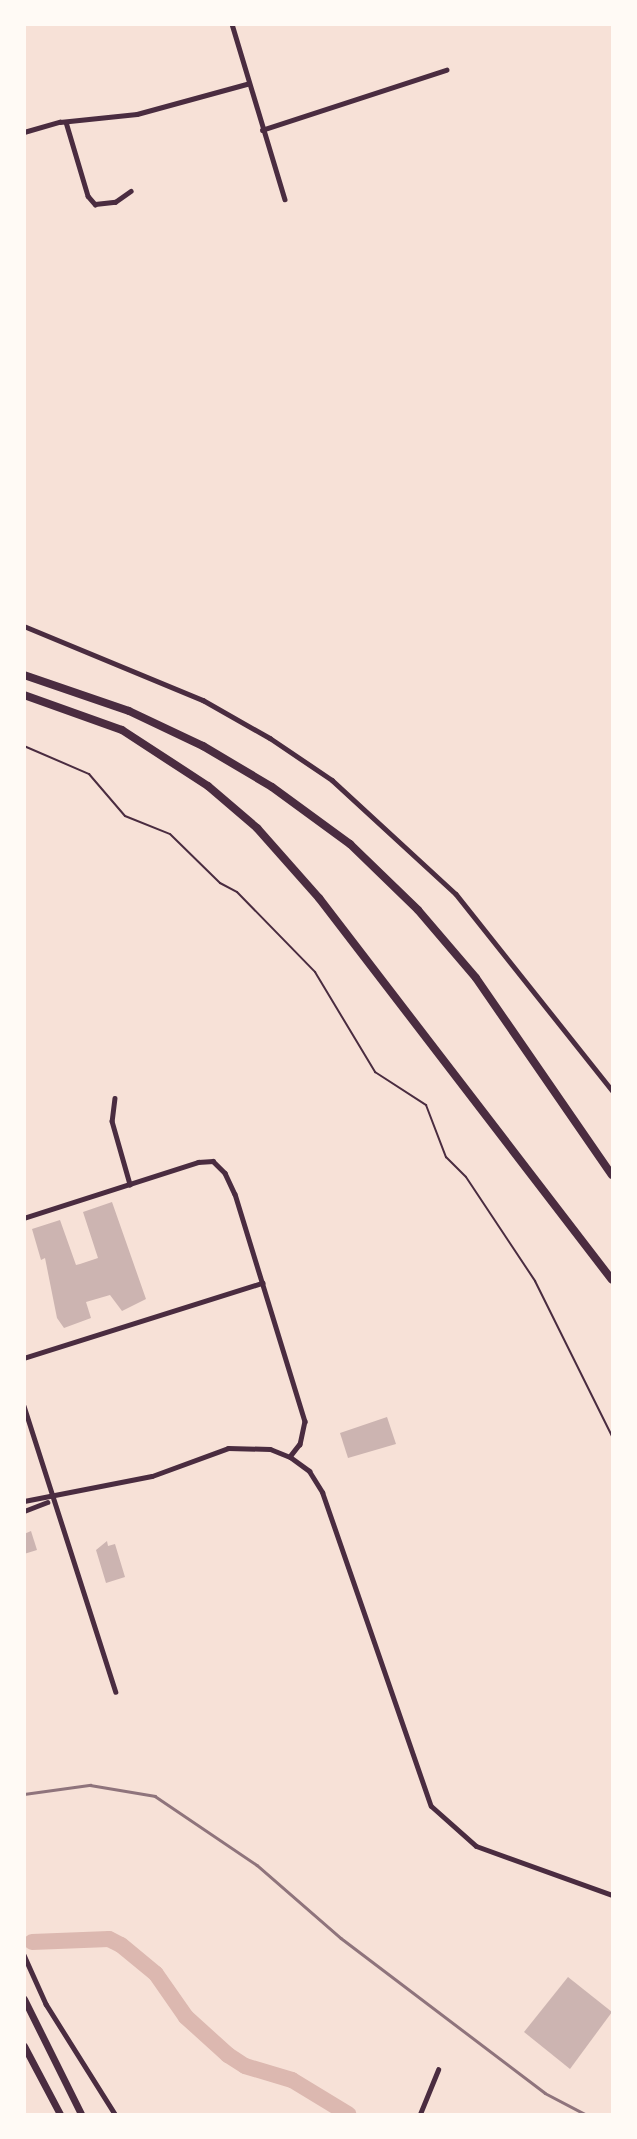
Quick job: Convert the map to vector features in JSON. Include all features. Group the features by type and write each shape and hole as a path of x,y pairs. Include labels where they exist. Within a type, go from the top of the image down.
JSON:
{"highway":[{"path":"24,675 129,710 203,746 272,787 350,844 418,910 476,978 612,1175"},
{"path":"24,695 122,730 208,786 257,828 319,898 612,1280"},
{"path":"24,1999 81,2115"},
{"path":"24,2046 61,2115"}],"street":[{"path":"232,24 247,84 285,199"},
{"path":"262,130 446,70"},
{"path":"24,132 65,121 137,114 247,84"},
{"path":"65,121 88,196 95,204 115,201 131,191"},
{"path":"24,626 203,700 270,737 332,780 397,835 456,894 612,1090"},
{"path":"116,1098 112,1121 130,1184"},
{"path":"24,1218 198,1162 213,1161 225,1172 235,1194 304,1421 300,1444 290,1457"},
{"path":"24,1357 262,1283"},
{"path":"24,1406 117,1692"},
{"path":"24,1511 55,1499 152,1476 228,1448 270,1449 290,1457 309,1471 322,1492 431,1807 476,1846 612,1895"},
{"path":"24,1501 55,1499"},
{"path":"24,1955 46,2004 115,2115"},
{"path":"420,2115 438,2070"}],"path":[{"path":"24,746 89,775 125,816 170,834 205,870 237,892 315,972 375,1072 426,1105 446,1157 466,1177 535,1281 612,1436"}],"building":[{"path":"112,1202 146,1299 122,1311 110,1295 86,1302 91,1318 64,1328 57,1318 45,1258 41,1260 32,1229 60,1220 76,1265 98,1258 83,1212"},
{"path":"387,1417 396,1444 348,1458 340,1433"},
{"path":"31,1531 37,1550 24,1554 24,1534"},
{"path":"107,1541 108,1546 115,1544 125,1577 106,1583 96,1550"},
{"path":"568,1977 612,2012 570,2069 524,2032"}],"waterway":[{"path":"32,1942 109,1939 121,1945 156,1974 186,2017 228,2055 245,2066 292,2080 348,2114"}],"railway":[{"path":"24,1794 90,1785 155,1796 257,1865 341,1938 545,2093 585,2114"}]}
